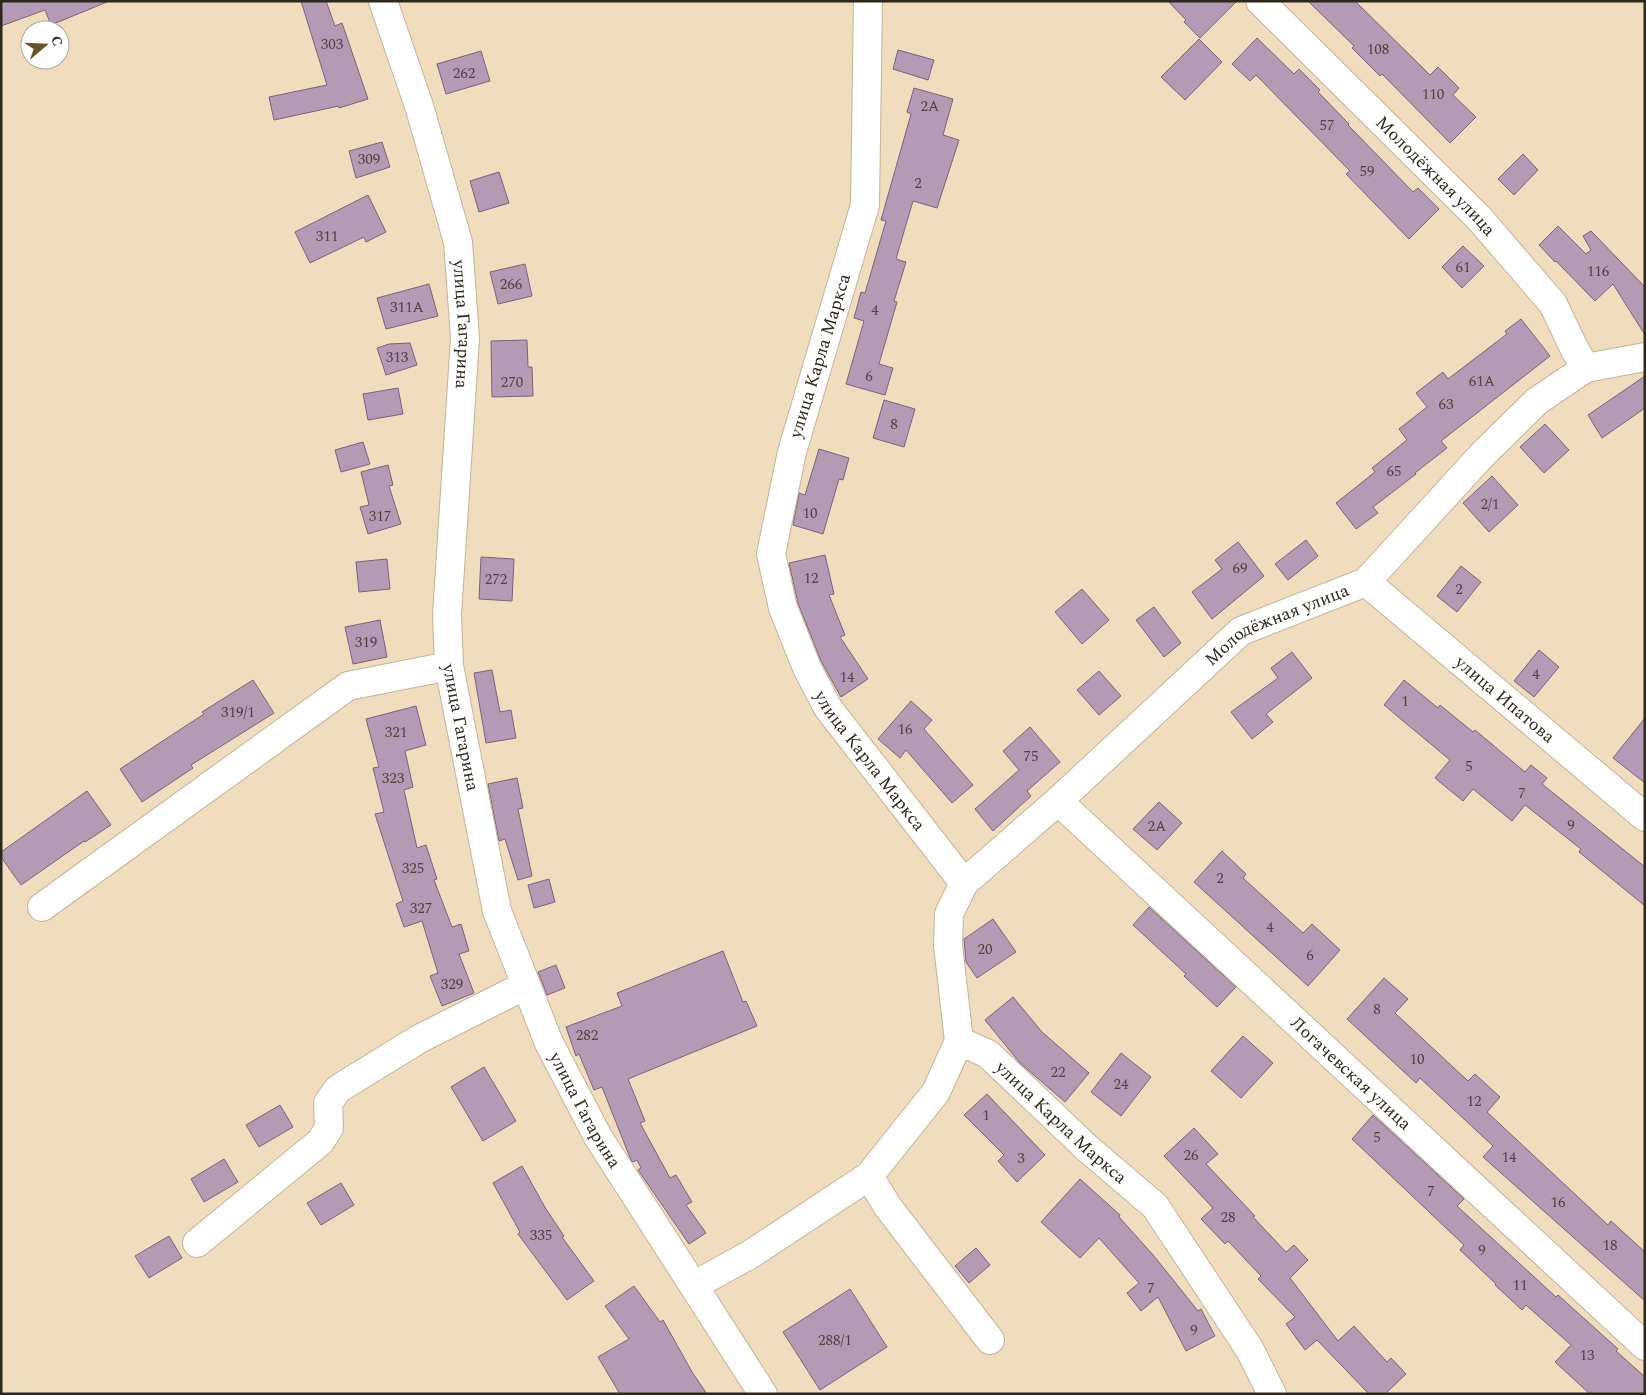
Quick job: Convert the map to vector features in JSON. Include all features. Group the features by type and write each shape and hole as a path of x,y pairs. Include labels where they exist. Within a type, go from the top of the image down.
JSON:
{"street":[{"name":"улица Гагарина","path":"383,1 420,109 458,242 465,338 446,615 449,666 497,910 549,1043 598,1137 695,1285 763,1394"},
{"name":"улица Карла Маркса","path":"868,1 865,204 792,452 771,554 783,608 806,668 828,708 964,883"},
{"name":"Молодёжная улица","path":"1260,1 1479,218 1553,304 1575,350 1586,368"},
{"name":"Молодёжная улица","path":"964,883 1058,801 1241,631 1366,582 1482,455 1537,401 1586,368 1645,357"},
{"name":"улица Ипатова","path":"1366,582 1645,817"},
{"path":"42,908 348,686 449,666"},
{"name":"Логачевская улица","path":"1058,801 1645,1346"},
{"path":"695,1285 751,1254 869,1176 936,1092 959,1041 948,945 949,914 964,883"},
{"path":"197,1243 320,1142 329,1128 328,1103 338,1089 419,1039 526,985"},
{"name":"улица Карла Маркса","path":"959,1041 988,1054 1087,1148 1155,1206 1250,1350 1272,1394"},
{"path":"869,1176 888,1207 990,1340"}],"building":[{"path":"1,1 107,1 63,20 49,20 45,10 1,26"},
{"path":"301,1 326,1 335,26 342,23 368,99 339,108 339,106 274,120 269,97 327,85"},
{"path":"1168,1 1237,1 1200,38 1184,22 1186,20"},
{"path":"1308,1 1355,1 1430,75 1438,67 1459,88 1453,95 1476,117 1450,143 1382,74 1380,76 1352,48 1354,46"},
{"path":"1257,38 1294,74 1299,69 1320,90 1318,92 1348,125 1413,192 1418,188 1439,209 1409,239 1346,174 1350,171 1256,75 1250,81 1232,64"},
{"path":"1199,39 1222,62 1185,100 1161,77"},
{"path":"898,50 934,60 928,80 893,69"},
{"path":"481,51 490,81 446,94 437,64"},
{"path":"914,88 953,99 943,135 959,140 937,208 913,201 896,259 906,262 894,301 897,302 879,364 893,368 885,395 846,384 864,321 854,318 861,292 865,293 886,221 881,220 911,114 907,112"},
{"path":"382,142 390,167 356,178 349,151"},
{"path":"1523,154 1538,170 1514,195 1498,179"},
{"path":"499,172 509,203 479,212 470,181"},
{"path":"368,195 386,232 366,242 364,237 310,263 295,232"},
{"path":"1558,226 1586,254 1591,250 1583,236 1591,231 1645,287 1645,335 1613,284 1595,301 1539,245"},
{"path":"1463,246 1484,266 1462,288 1442,267"},
{"path":"525,264 532,296 498,304 490,272"},
{"path":"429,284 438,316 386,329 377,298"},
{"path":"1521,319 1550,356 1441,441 1447,448 1373,507 1378,513 1356,529 1336,503 1375,472 1372,468 1407,440 1399,429 1427,407 1416,393 1443,372 1448,379 1507,334 1505,331"},
{"path":"527,340 528,367 532,367 533,396 492,397 491,341"},
{"path":"410,343 417,365 386,375 377,348 389,344"},
{"path":"1645,376 1645,408 1602,438 1588,415"},
{"path":"398,388 403,414 368,420 363,394"},
{"path":"884,400 915,409 904,447 873,438"},
{"path":"1545,424 1569,450 1544,473 1520,447"},
{"path":"363,442 370,464 341,472 335,450"},
{"path":"819,449 849,458 843,480 839,479 823,534 793,525 799,493 805,495"},
{"path":"388,465 393,485 389,486 401,524 368,534 360,507 369,505 361,472"},
{"path":"1492,476 1518,505 1489,532 1463,503"},
{"path":"1306,540 1318,556 1288,580 1275,564"},
{"path":"1238,542 1264,576 1212,619 1192,592 1222,569 1215,560"},
{"path":"825,555 834,594 829,595 845,635 840,637 868,679 841,697 821,661 798,603 789,563"},
{"path":"481,557 514,559 512,601 479,599"},
{"path":"387,559 390,589 359,592 356,562"},
{"path":"1461,566 1481,582 1457,612 1437,596"},
{"path":"1082,589 1109,620 1082,644 1055,612"},
{"path":"1154,607 1181,643 1164,657 1136,620"},
{"path":"380,620 387,657 353,664 345,627"},
{"path":"1539,650 1559,667 1534,697 1514,681"},
{"path":"1292,652 1312,678 1266,714 1273,722 1252,739 1231,712 1278,678 1271,668"},
{"path":"492,670 500,712 511,710 516,738 486,743 474,673"},
{"path":"1099,671 1121,696 1099,715 1077,690"},
{"path":"253,680 274,713 191,765 193,768 142,802 120,769 204,714 202,712"},
{"path":"1404,680 1438,708 1440,705 1473,732 1475,730 1525,772 1531,765 1547,778 1542,784 1645,867 1645,906 1579,852 1581,849 1525,805 1512,821 1473,789 1463,801 1435,778 1450,760 1384,705"},
{"path":"911,701 932,720 924,729 973,785 952,803 906,750 900,758 878,739"},
{"path":"416,706 426,745 405,751 413,787 404,790 417,848 426,845 437,879 434,880 452,927 461,924 469,951 459,954 474,993 442,1006 430,976 438,973 422,921 404,927 396,904 403,901 375,814 384,812 373,768 379,767 366,719"},
{"path":"1645,718 1645,783 1613,758"},
{"path":"1030,727 1060,762 1027,791 1031,796 993,831 975,809 1019,770 1003,751"},
{"path":"517,778 523,808 518,809 532,876 518,880 505,839 499,841 488,784"},
{"path":"87,791 111,825 84,841 21,885 1,857 1,852"},
{"path":"1159,802 1182,823 1157,850 1133,829"},
{"path":"1222,851 1246,874 1243,878 1303,933 1312,924 1340,950 1308,986 1194,882"},
{"path":"549,879 555,902 534,908 528,885"},
{"path":"1149,907 1236,987 1217,1007 1184,976 1186,974 1133,925"},
{"path":"993,919 1016,952 977,978 966,962 964,939"},
{"path":"723,951 743,1002 746,1001 757,1026 628,1079 645,1121 640,1123 670,1178 676,1175 692,1202 686,1205 706,1233 689,1244 638,1170 641,1168 637,1160 633,1162 631,1160 602,1087 594,1090 579,1054 576,1056 566,1027 622,1006 617,993"},
{"path":"556,965 565,988 547,995 538,972"},
{"path":"1384,978 1408,999 1395,1013 1468,1081 1475,1074 1500,1097 1487,1112 1608,1225 1611,1221 1645,1252 1645,1301 1483,1157 1493,1146 1420,1078 1416,1083 1347,1019"},
{"path":"1013,997 1042,1032 1089,1073 1065,1102 1020,1063 985,1020"},
{"path":"1243,1036 1273,1063 1241,1098 1211,1071"},
{"path":"1121,1053 1151,1077 1121,1116 1091,1092"},
{"path":"484,1067 516,1121 483,1141 451,1087"},
{"path":"987,1094 1045,1155 1017,1182 998,1161 1004,1155 964,1115"},
{"path":"280,1105 293,1127 259,1147 246,1125"},
{"path":"1373,1115 1464,1199 1457,1206 1556,1297 1558,1295 1618,1349 1616,1351 1645,1377 1645,1394 1590,1394 1555,1362 1571,1345 1526,1305 1522,1310 1495,1285 1460,1250 1464,1245 1352,1139"},
{"path":"1194,1128 1218,1154 1206,1164 1286,1252 1294,1245 1308,1260 1290,1278 1338,1341 1354,1326 1387,1362 1391,1358 1406,1374 1385,1394 1369,1394 1317,1340 1305,1350 1286,1324 1295,1317 1258,1279 1261,1276 1228,1241 1225,1244 1201,1219 1213,1208 1164,1156"},
{"path":"224,1159 238,1182 204,1202 191,1179"},
{"path":"522,1166 546,1209 564,1236 562,1237 594,1281 567,1300 518,1234 520,1232 493,1183"},
{"path":"1080,1179 1120,1215 1119,1217 1154,1256 1198,1311 1201,1309 1215,1336 1186,1351 1158,1297 1141,1311 1127,1293 1139,1283 1099,1238 1080,1258 1041,1222"},
{"path":"341,1183 354,1205 321,1225 307,1203"},
{"path":"169,1236 182,1258 149,1278 135,1256"},
{"path":"976,1248 990,1265 969,1283 955,1266"},
{"path":"634,1286 660,1322 663,1320 692,1372 707,1394 620,1394 598,1357 629,1339 605,1306"},
{"path":"850,1289 887,1347 820,1390 783,1332"}]}
